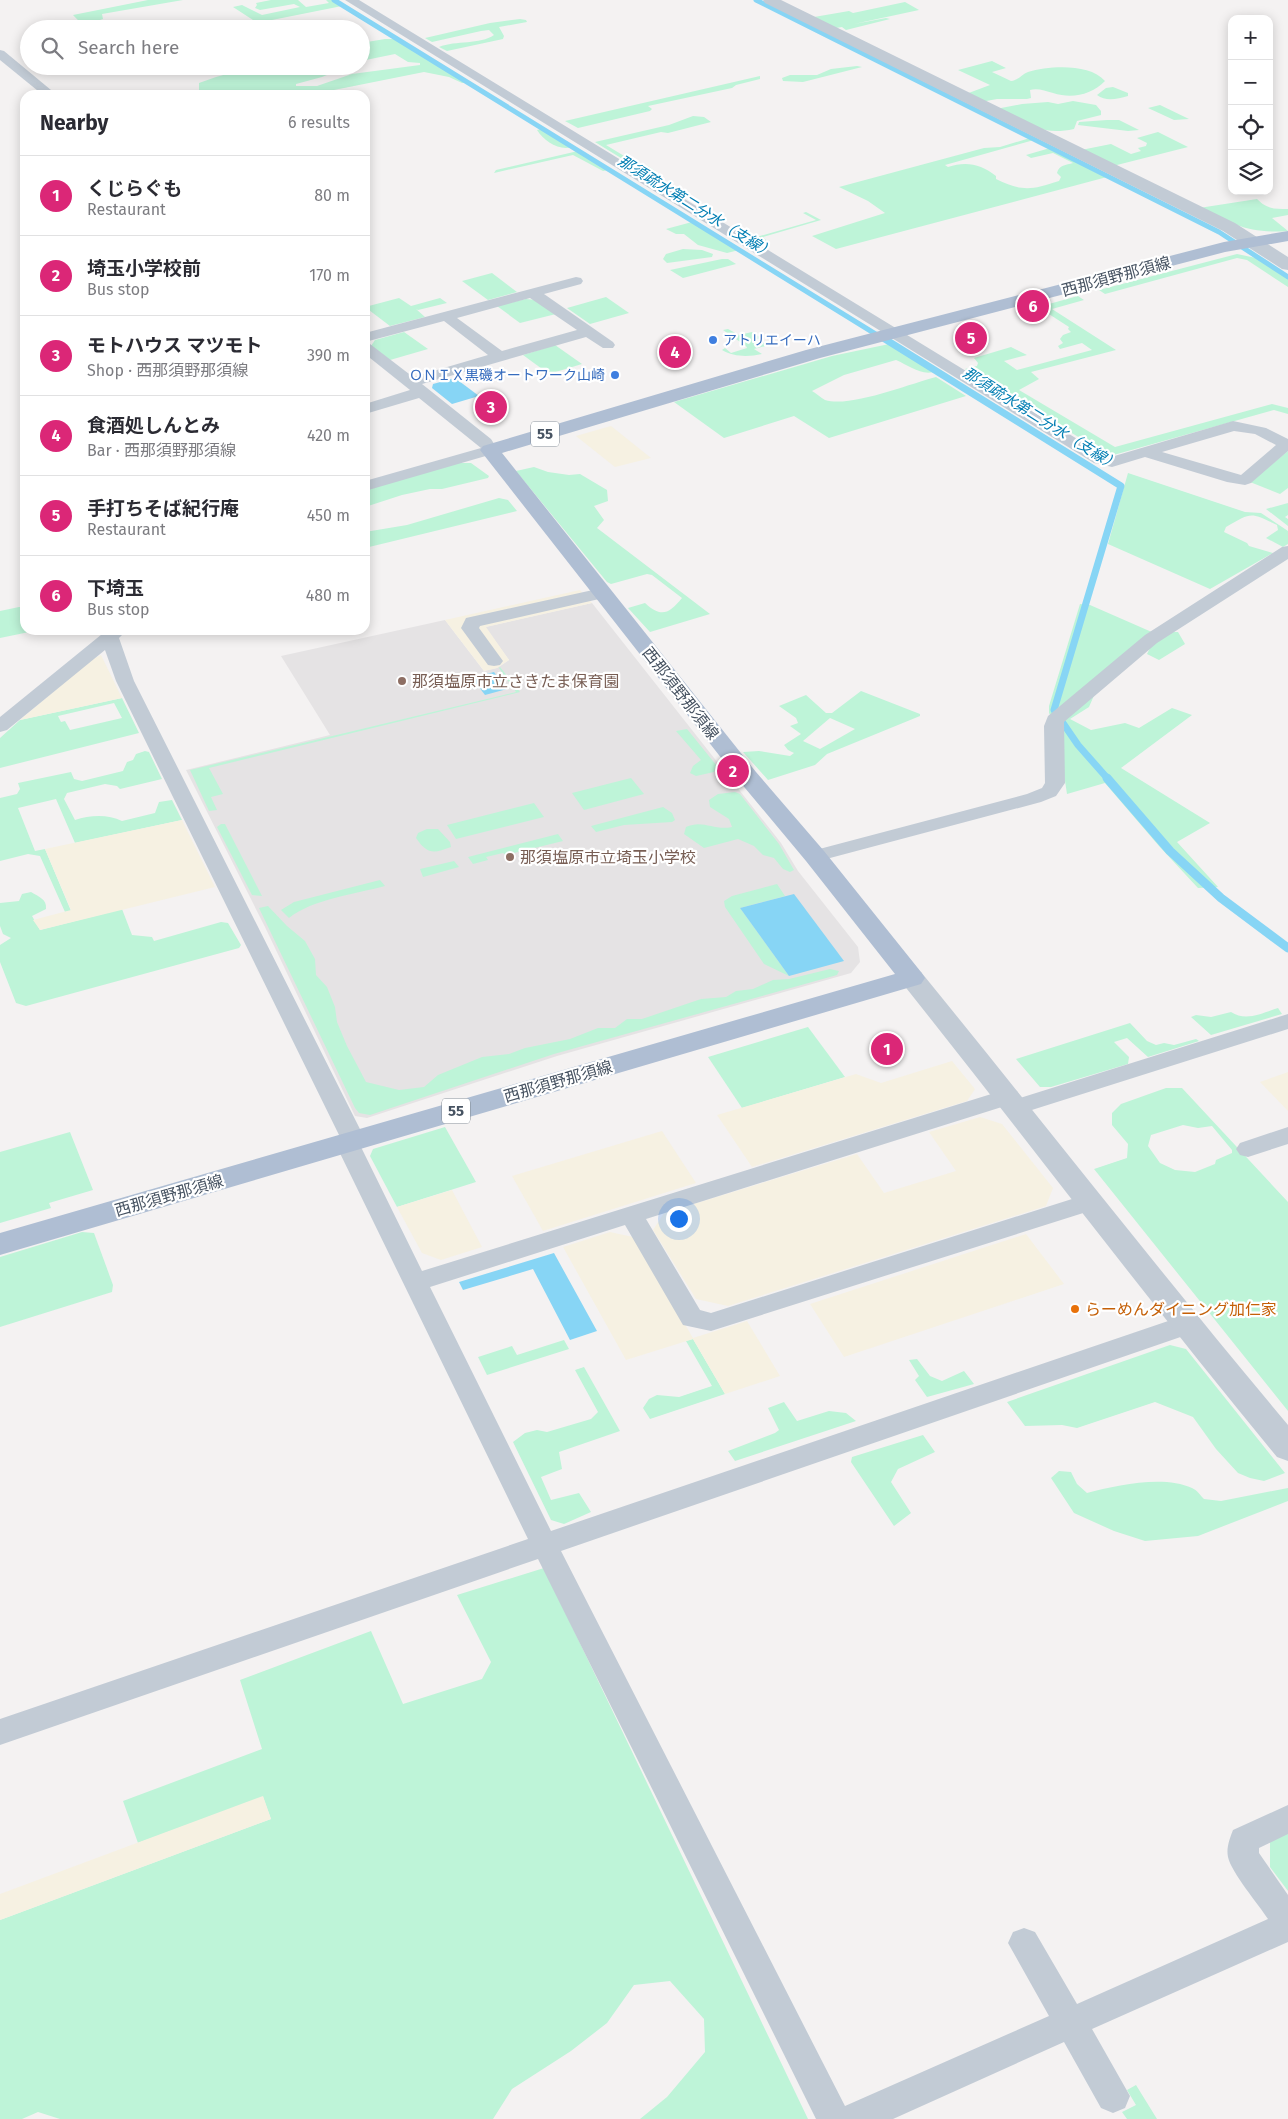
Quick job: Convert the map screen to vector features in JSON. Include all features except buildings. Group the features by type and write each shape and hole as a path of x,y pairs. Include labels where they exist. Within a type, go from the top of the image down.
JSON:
{"main road":[{"name":"西那須野那須線","path":"0,1244 912,978 815,856 748,777 490,450 804,356 1252,241 1288,236"}],"street":[{"path":"351,0 1100,460 1112,462 1145,452 1232,426 1240,426 1280,438 1285,445 1245,480 1233,479 1145,452"},
{"path":"770,0 1229,227 1288,265"},
{"path":"0,54 20,70"},
{"path":"26,75 45,90"},
{"path":"370,337 576,281"},
{"path":"533,292 608,345"},
{"path":"446,316 500,357"},
{"path":"370,406 415,387 500,357 589,331"},
{"path":"370,351 485,442 490,450 370,485"},
{"path":"815,856 1034,798 1049,792 1056,783 1053,726 1055,720 1152,639 1288,551"},
{"path":"494,661 470,628 472,622 602,593"},
{"path":"0,726 113,635"},
{"path":"114,635 126,681 351,1142 415,1282 544,1544 834,2119"},
{"path":"912,978 1012,1102 1186,1325 1288,1448"},
{"path":"415,1282 631,1215 1288,1021"},
{"path":"1248,1149 1288,1135"},
{"path":"631,1215 692,1318 711,1322 1090,1202"},
{"path":"0,1732 1186,1325"},
{"path":"1288,1819 1244,1840 1243,1856 1288,1921"},
{"path":"854,2119 1288,1926"},
{"path":"1024,1943 1112,2096"}],"shaded area":[{"name":"那須塩原市立埼玉小学校","path":"592,603 781,843 798,871 858,947 860,962 851,973 557,1056 367,1118 355,1116 265,927 186,770 330,735 281,656 445,620 484,671 497,668 509,660 485,627"}],"green space":[{"path":"148,0 183,0 102,14 103,19 100,20 78,20 73,15"},
{"path":"271,0 298,0 306,7 329,3 326,0 332,0 342,6 272,20 253,20 233,7 242,5 262,15 300,7 294,4 260,10 255,8 256,3"},
{"path":"905,2 919,10 854,24 886,18 890,19 846,30 842,27 836,28 814,17 849,11 853,13"},
{"path":"520,19 527,22 499,27 504,36 503,39 447,51 439,47 482,40 494,35 489,30 432,42 425,38 490,23"},
{"path":"395,39 465,83 449,77 424,72 334,90 199,90 199,83 223,75 327,75 296,84 296,86 317,86 349,75 370,75 370,72 420,65 420,63 408,62 395,54 370,59 370,42"},
{"path":"992,61 1006,68 992,72 1011,81 1028,72 1047,68 1068,67 1089,71 1105,81 1094,90 1081,95 1067,96 1033,89 1030,90 1031,98 1027,99 997,99 981,102 966,94 990,85 958,70"},
{"path":"862,67 803,82 783,81 782,78 790,75 817,75 831,69"},
{"path":"760,76 760,79 736,85 732,88 648,106 652,109 650,111 578,128 565,121"},
{"path":"1113,87 1128,93 1128,96 1108,99 1097,95 1106,88"},
{"path":"1073,101 1096,105 1101,111 1101,115 1077,121 1074,129 1053,131 1027,124 1000,110 1001,108 1022,104 1048,102 1058,104"},
{"path":"1160,105 1189,119 1174,120 1148,108"},
{"path":"693,116 704,117 711,122 668,133 661,132 606,145 639,165 648,166 655,171 651,175 595,142 669,125"},
{"path":"1119,120 1139,130 1128,131 1078,125 1079,122"},
{"path":"541,129 572,147 562,148 552,144 537,130"},
{"path":"1158,132 1188,147 1113,166 1081,150 1111,144 1131,154 1141,151 1138,148 1146,146 1147,143 1137,138"},
{"path":"1030,138 1034,140 945,165 948,167 961,164 979,166 996,176 996,179 1005,183 1020,188 1034,188 1059,181 1061,177 1057,173 1059,168 1073,163 1053,153 1031,158 1026,155 1050,148 1107,177 836,249 812,236 885,213 868,201 839,187 984,148 1000,147"},
{"path":"578,151 609,170 603,171 573,155 494,173 496,170"},
{"path":"1257,199 1271,208 1288,209 1288,215 1272,218 1288,231 1262,231 1242,227 1199,208"},
{"path":"806,212 821,220 763,237 769,243 764,244 753,238 816,220 803,213"},
{"path":"692,222 739,250 727,253 698,245 684,234 676,234 666,229"},
{"path":"683,249 702,250 713,254 712,257 667,263 663,259 666,254"},
{"path":"1237,254 1256,258 1288,279 1288,287 1247,260 1237,258 1105,294 1099,290"},
{"path":"728,259 736,264 683,278 670,270"},
{"path":"492,273 517,292 488,300 462,281"},
{"path":"1078,296 1084,300 1052,309 1116,350 1031,372 1039,379 1019,390 1115,447 1272,404 1288,408 1288,414 1274,410 1110,456 965,369 977,366 978,363 974,358 1011,347 1027,355 1004,361 1017,370 1092,350 1082,343 1060,349 1058,346 1063,343 1060,339 1063,335 1071,332 1068,329 1069,327 1038,307"},
{"path":"606,297 629,313 590,324 567,308"},
{"path":"399,298 411,306 440,298 447,303 416,309 425,317 390,326 370,311 370,306"},
{"path":"526,299 537,300 556,314 520,323 497,306"},
{"path":"728,329 739,335 752,332 761,338 754,340 757,343 761,344 769,341 773,344 754,349 762,354 746,356 731,354 722,350 725,348 731,353 747,348 723,330"},
{"path":"404,332 428,349 390,360 371,346 375,340"},
{"path":"894,343 938,370 928,373 922,372 896,360 844,375 812,391 825,400 836,402 849,401 936,377 966,396 829,438 794,416 724,438 674,402 832,356"},
{"path":"555,345 582,364 549,374 523,355"},
{"path":"1288,451 1288,488 1280,494 1250,482"},
{"path":"458,463 471,463 489,476 488,478 442,489 430,489 402,495 370,505 370,488"},
{"path":"534,467 548,472 569,475 580,474 607,490 608,501 594,506 604,520 597,528 710,614 650,632 628,608 645,603 656,611 665,612 673,608 682,598 652,575 647,574 611,584 607,582 516,471"},
{"path":"1128,473 1245,512 1261,513 1288,531 1288,544 1283,547 1266,538 1278,530 1277,525 1256,516 1246,516 1226,527 1224,532 1247,543 1249,546 1273,553 1210,589 1108,544"},
{"path":"499,498 508,500 517,511 370,547 370,531 407,525"},
{"path":"1288,503 1288,515 1285,517 1288,519 1288,526 1266,509"},
{"path":"1080,604 1090,605 1154,633 1102,677 1089,707 1070,719 1091,730 1125,723 1139,728 1172,708 1192,715 1121,768 1210,823 1177,842 1218,887 1198,888 1105,783 1067,794 1057,728 1049,713 1049,706"},
{"path":"20,607 20,634 0,638 0,611"},
{"path":"1172,632 1178,632 1185,644 1159,660 1147,654 1151,646"},
{"path":"500,667 520,692 209,768 223,794 211,797 217,810 209,811 190,770 516,692"},
{"path":"861,691 920,714 920,716 827,754 815,765 768,780 743,752 759,751 790,756 794,753 784,745 801,734 790,726 798,723 796,718 779,706 806,695 826,713 832,713","holes":["830,718 855,729 820,749 803,741"]},
{"path":"122,698 139,733 0,768 0,738 20,720","holes":["114,703 122,718 70,730 65,721 61,722 58,716"]},
{"path":"687,729 717,766 714,772 696,776 690,773 693,766 701,760 676,731"},
{"path":"145,751 149,752 162,779 120,789 117,786 105,784 67,793 64,799 75,820 99,816 111,817 122,821 155,813 159,802 172,800 182,820 75,843 56,799 18,808 35,851 45,849 71,911 65,912 40,856 28,854 0,861 0,798 17,794 20,789 18,783 71,772 74,779 82,781 123,771 127,762 133,760 136,754"},
{"path":"631,778 644,794 584,810 572,793"},
{"path":"735,792 740,794 779,844 794,870 790,872 783,869 774,858 763,855 754,846 738,839 704,848 684,834 686,827 698,824 720,828 732,827 729,819 710,807 709,800 718,794"},
{"path":"534,803 544,817 456,839 447,825"},
{"path":"663,807 672,813 675,820 672,822 624,825 596,832 591,826"},
{"path":"225,824 262,896 252,895 217,827"},
{"path":"427,829 438,829 450,842 451,847 439,851 427,850 416,838 418,833"},
{"path":"558,834 563,841 506,855 503,853 486,857 488,860 473,864 468,857"},
{"path":"454,861 459,867 423,877 420,869"},
{"path":"380,880 385,886 310,906 289,918 281,910 294,902"},
{"path":"777,884 785,896 740,908 789,976 764,964 725,907 724,901 732,896"},
{"path":"31,892 42,899 46,906 46,909 32,916 40,930 122,909 132,935 152,937 154,941 221,922 228,923 241,945 239,948 26,1006 16,1003 0,962 0,945 11,938 3,934 0,926 0,903 19,901 22,894"},
{"path":"268,906 305,941 315,959 316,975 327,987 335,1007 337,1022 366,1082 399,1090 424,1087 438,1075 482,1057 509,1054 525,1048 570,1039 598,1028 615,1028 627,1019 642,1019 701,999 726,997 736,991 753,989 773,980 789,979 830,969 839,971 837,975 554,1054 370,1115 359,1113 355,1108 259,908"},
{"path":"1278,1008 1282,1014 1211,1035 1191,1017 1196,1015 1211,1017 1231,1012 1237,1015 1248,1016"},
{"path":"1130,1023 1147,1041 1156,1045 1164,1043 1174,1045 1196,1039 1199,1041 1148,1057 1127,1038 1114,1042 1129,1057 1128,1064 1051,1087 1040,1087 1016,1059"},
{"path":"808,1027 845,1077 742,1108 708,1057"},
{"path":"1166,1088 1182,1088 1288,1202 1288,1411 1094,1169 1127,1158 1128,1144 1112,1125 1112,1113 1121,1104","holes":["1183,1125 1198,1128 1212,1126 1232,1150 1232,1153 1216,1160 1215,1164 1195,1172 1175,1170 1160,1163 1148,1146 1151,1135"]},
{"path":"445,1127 476,1182 397,1207 370,1156 373,1149"},
{"path":"70,1132 93,1190 49,1203 51,1208 0,1223 0,1152"},
{"path":"82,1232 94,1233 113,1285 112,1292 0,1327 0,1257"},
{"path":"693,1339 725,1394 650,1419 643,1408 649,1399 657,1395 679,1397 712,1386 686,1341"},
{"path":"564,1340 569,1349 487,1375 478,1357 512,1346 517,1355"},
{"path":"1170,1345 1186,1349 1285,1473 1264,1481 1238,1473 1216,1449 1193,1417 1155,1402 1077,1428 1062,1425 1025,1426 1007,1402"},
{"path":"917,1359 930,1376 942,1381 964,1371 974,1384 927,1397 915,1380 919,1376 909,1360"},
{"path":"584,1367 620,1431 559,1452 562,1469 541,1477 551,1500 579,1493 591,1512 564,1524 551,1520 513,1442 525,1433 537,1430 547,1432 591,1419 598,1412 575,1370"},
{"path":"784,1402 797,1421 829,1411 846,1413 856,1421 735,1461 728,1451 779,1430 768,1408"},
{"path":"923,1435 935,1452 898,1469 891,1482 911,1513 894,1526 851,1462 852,1457"},
{"path":"1059,1471 1071,1472 1077,1484 1087,1493 1126,1484 1168,1482 1192,1488 1204,1499 1221,1501 1288,1488 1288,1501 1198,1536 1145,1541 1114,1531 1074,1513 1051,1478"},
{"path":"544,1568 808,2119 640,2119 667,2097 705,2052 704,2019 670,1981 634,1985 607,2023 571,2051 512,2089 493,2119 60,2119 38,2112 22,2119 0,2119 0,1920 271,1819 263,1797 138,1843 123,1801 262,1749 240,1680 371,1631 403,1704 482,1679 491,1662 457,1595"},
{"path":"1288,1833 1288,1891 1270,1867 1270,1842"},
{"path":"1136,2085 1157,2119 1127,2119 1122,2112 1136,2105 1127,2090"}],"sand":[{"path":"611,426 651,458 615,467 576,436"},
{"path":"580,590 592,603 486,627 509,660 497,668 484,671 445,620"},
{"path":"101,655 122,698 20,720 91,660"},
{"path":"182,820 215,887 40,930 33,920 71,910 45,849"},
{"path":"952,1061 975,1089 967,1101 752,1167 717,1115 856,1074 881,1083"},
{"path":"1288,1072 1288,1111 1260,1082"},
{"path":"980,1117 1002,1124 1053,1188 1046,1206 728,1306 696,1299 653,1230 664,1213 857,1154 884,1193 956,1171 929,1132"},
{"path":"662,1131 696,1183 543,1231 512,1176"},
{"path":"452,1190 482,1247 441,1260 422,1253 397,1207"},
{"path":"610,1232 633,1237 693,1338 747,1321 780,1376 725,1394 693,1339 626,1360 563,1247"},
{"path":"1026,1234 1064,1284 844,1357 810,1304"},
{"path":"263,1796 271,1819 0,1920 0,1894"}],"water":[{"path":"455,378 479,396 452,404 432,388 433,384"},
{"path":"494,672 507,689 485,695 472,678"},
{"path":"794,894 844,961 789,976 740,908"},
{"path":"554,1253 597,1331 570,1340 533,1269 463,1290 459,1282"}],"waterway":[{"name":"那須疏水第二分水（支線）","path":"334,0 366,20"},
{"name":"那須疏水第二分水（支線）","path":"756,0 1219,232 1288,277"},
{"name":"那須疏水第二分水（支線）","path":"370,22 882,338"},
{"name":"那須疏水第二分水（支線）","path":"880,336 1121,486 1054,710 1078,745 1108,779"},
{"name":"那須疏水第二分水（支線）","path":"1107,778 1170,851 1221,898 1288,948"}],"place":[{"name":"下埼玉","path":"1033,306"},
{"name":"手打ちそば紀行庵","path":"971,338"},
{"name":"アトリエイーハ","path":"713,340"},
{"name":"食酒処しんとみ","path":"675,352"},
{"name":"ＯＮＩＸ黒磯オートワーク山崎","path":"615,375"},
{"name":"モトハウス マツモト","path":"491,407"},
{"name":"那須塩原市立さきたま保育園","path":"402,681"},
{"name":"埼玉小学校前","path":"733,771"},
{"name":"那須塩原市立埼玉小学校","path":"510,857"},
{"name":"くじらぐも","path":"887,1049"},
{"name":"らーめんダイニング加仁家","path":"1075,1309"}]}
